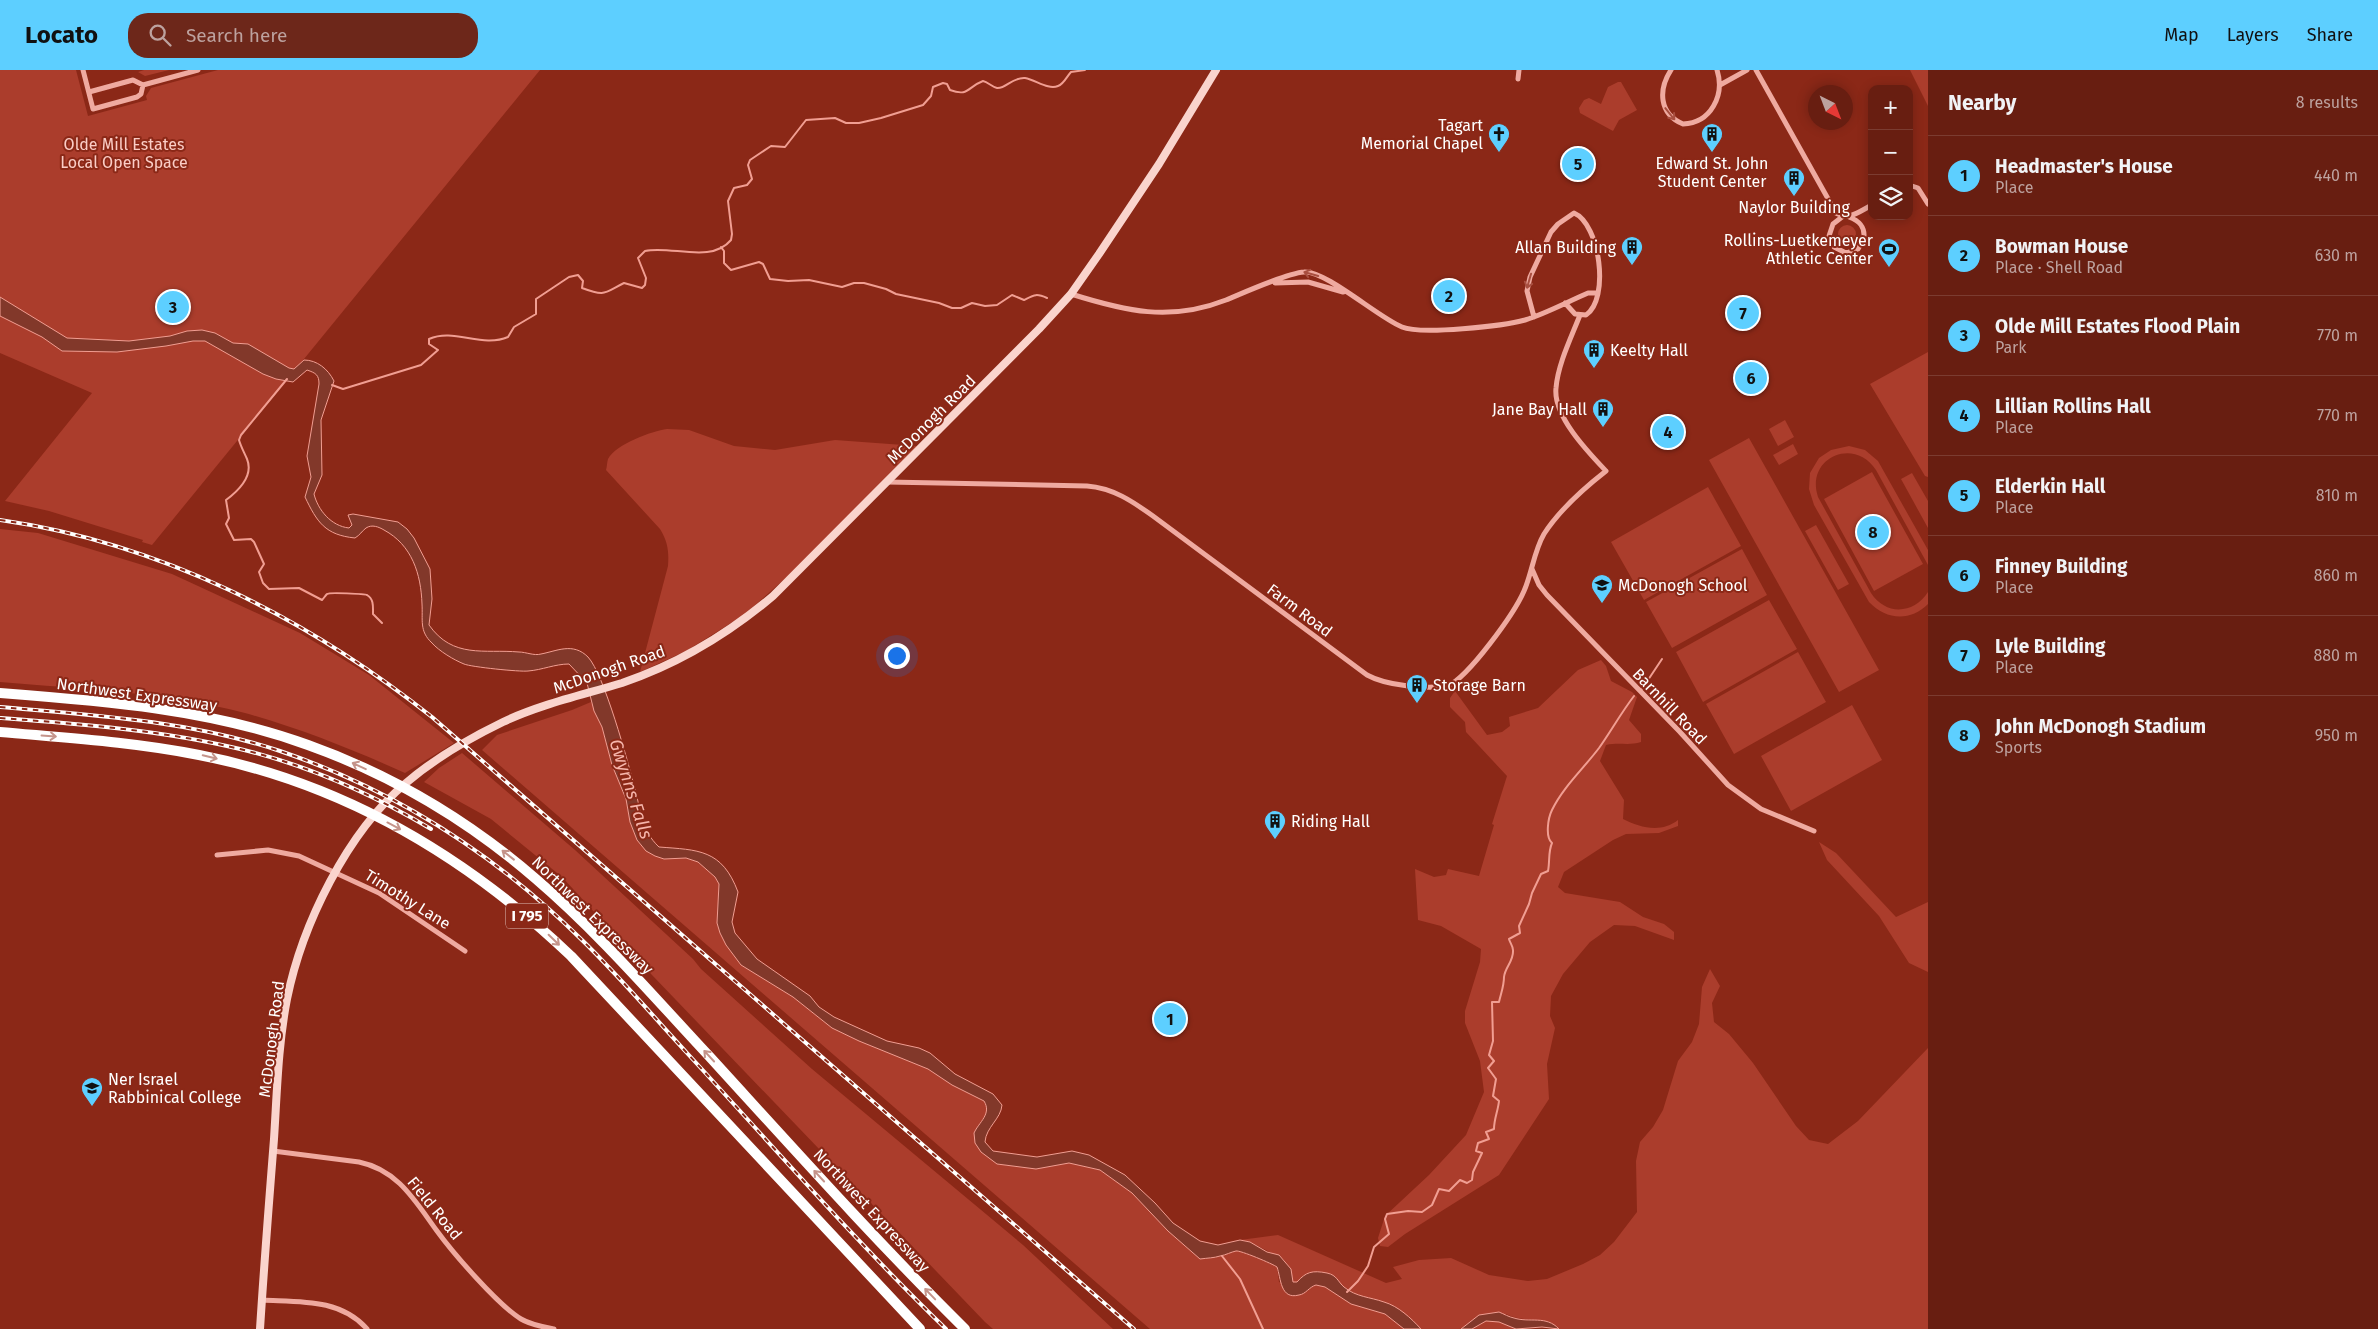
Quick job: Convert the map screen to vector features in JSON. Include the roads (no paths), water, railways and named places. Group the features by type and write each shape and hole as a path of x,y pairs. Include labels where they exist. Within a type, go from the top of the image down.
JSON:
{"highway":[{"name":"Northwest Expressway","path":"0,693 169,710 246,726 309,746 345,760 431,803 462,822 538,880 593,932 881,1243 965,1329"},
{"name":"I 795","path":"0,732 164,749 200,755 269,773 373,814 442,853 518,907 571,956 920,1329"}],"main road":[{"name":"McDonogh Road","path":"260,1329 281,1042 290,986 309,926 355,841 377,812 404,785 421,772 453,750 514,717 621,683 656,670 688,655 747,618 797,574 1039,329 1071,294 1159,164 1216,70"}],"street":[{"path":"83,70 93,109 137,97 141,94 143,85"},
{"path":"89,92 133,80 143,85 198,70"},
{"path":"1518,79 1519,70"},
{"path":"1671,70 1664,84 1663,106 1667,114 1683,124 1695,122 1708,113 1718,96 1720,85 1717,70"},
{"path":"1720,85 1747,70"},
{"path":"1756,70 1834,210 1845,217 1860,223 1865,234 1863,242 1858,249 1846,253 1834,247 1829,236 1833,224 1845,217 1868,207"},
{"path":"1913,186 1918,188 1928,204"},
{"path":"1534,317 1527,291 1530,277 1551,232 1558,224 1574,213 1583,218 1588,225 1599,259 1600,284 1591,312 1580,315 1565,304"},
{"path":"1071,294 1136,312 1175,312 1206,307 1303,272 1310,272 1400,327 1417,331 1499,324 1534,317 1588,293 1596,293"},
{"path":"1268,284 1315,283 1350,295"},
{"name":"Farm Road","path":"887,482 1087,486 1114,491 1130,499 1346,660 1372,677 1392,683 1448,686 1457,680 1517,605 1543,536 1551,523 1580,493 1606,471 1569,426 1560,413 1556,400 1558,377 1580,315"},
{"name":"Barnhill Road","path":"1532,569 1539,585 1547,595 1680,732 1728,785 1762,809 1814,831"},
{"name":"Timothy Lane","path":"217,855 245,851 281,851 299,856 380,893 465,951"},
{"name":"Field Road","path":"273,1151 370,1164 387,1173 401,1183 452,1248 512,1312 534,1325 554,1329"},
{"path":"262,1300 323,1304 347,1313 366,1329"}],"water":[{"name":"Gwynns Falls","path":"0,297 67,338 129,341 202,330 215,333 233,343 248,344 289,368 294,369 304,360 309,360 322,366 334,381 321,420 322,475 314,494 322,511 331,521 342,527 349,528 352,525 348,515 353,514 398,522 407,529 414,538 430,569 432,599 429,625 438,636 448,643 470,650 522,652 536,655 571,649 582,652 588,657 601,681 615,719 642,820 648,834 659,847 686,849 707,854 724,867 732,878 738,892 732,922 735,933 757,959 810,996 819,1007 834,1017 887,1041 919,1048 930,1053 955,1074 993,1094 1002,1105 985,1142 993,1151 1037,1157 1072,1151 1089,1155 1125,1175 1173,1223 1200,1241 1218,1245 1240,1240 1250,1242 1267,1252 1279,1255 1291,1269 1293,1282 1297,1282 1303,1276 1310,1273 1330,1274 1353,1293 1384,1302 1399,1309 1421,1329 1404,1329 1385,1314 1351,1304 1325,1287 1316,1285 1301,1294 1293,1296 1288,1294 1282,1287 1277,1267 1244,1253 1236,1251 1218,1257 1200,1259 1168,1231 1132,1193 1100,1170 1069,1163 1036,1169 997,1164 981,1152 975,1143 974,1133 987,1110 984,1101 952,1085 928,1069 832,1028 793,997 741,965 726,945 717,923 719,884 715,877 698,862 686,858 664,859 655,856 646,851 637,840 630,822 626,799 612,765 602,727 594,711 587,683 569,664 516,671 468,665 451,658 428,639 423,630 420,582 413,561 402,544 394,536 378,527 368,527 355,538 336,534 323,526 318,520 305,497 311,477 307,456 319,384 318,376 315,373 307,370 293,382 276,379 263,374 205,341 117,352 62,351 42,337 0,316"},
{"path":"1499,1312 1520,1319 1549,1322 1559,1329 1542,1327 1516,1329 1499,1322 1486,1321 1472,1329 1461,1329 1479,1315"}],"waterway":[{"path":"332,385 343,389 421,365 438,350 429,344 429,339 439,336 488,340 508,337 514,327 536,314 536,299 569,277 578,275 583,281 582,288 601,293 624,283 642,288 645,285 646,278 638,258 645,251 702,252 713,251 723,247 731,240 732,234 728,201 734,188 747,185 752,179 748,165 750,160 771,146 785,147 806,120 835,118 846,123 859,123 923,105 931,96 933,87 943,83 947,84 950,90 956,92 965,92 983,81 1000,88 1020,78 1054,87 1062,84 1071,72 1085,70"},
{"path":"721,247 724,251 724,263 731,270 759,262 763,264 770,279 788,281 809,280 842,287 854,283 864,283 896,294 939,303 952,308 961,308 972,303 985,306 997,305 1012,295 1024,300 1035,295 1047,298"},
{"path":"287,379 241,435 239,440 249,465 247,477 240,488 226,500 229,518 226,524 234,540 251,539 254,542 264,564 259,572 263,583 269,589 299,588 322,600 329,593 367,595 372,601 373,614 382,623"},
{"path":"1642,689 1662,659"},
{"path":"1347,1292 1358,1281 1368,1266 1374,1247 1389,1234 1385,1219 1387,1214 1408,1211 1422,1212 1432,1205 1439,1189 1449,1191 1460,1180 1467,1183 1472,1180 1473,1172 1482,1153 1476,1151 1478,1143 1489,1139 1486,1132 1494,1129 1499,1101 1493,1096 1496,1079 1488,1068 1494,1061 1489,1055 1493,1041 1492,1002 1499,1002 1505,973 1513,954 1509,939 1520,933 1519,926 1532,893 1541,874 1548,871 1552,843 1548,836 1548,822 1551,813 1562,793 1599,748 1634,696"},
{"path":"1222,1256 1240,1279 1263,1329"}],"railway":[{"path":"0,520 59,531 117,547 174,566 229,590 283,617 384,681 432,717 1134,1329"},
{"path":"0,707 142,721 177,726 246,741 280,751 364,785 442,828 515,880 582,940 846,1227 946,1329"},
{"path":"0,718 150,732 240,749 290,763 338,782 386,804 431,829"}],"place":[{"name":"Tagart Memorial Chapel","path":"1499,153"},
{"name":"Edward St. John Student Center","path":"1712,153"},
{"name":"Elderkin Hall","path":"1578,164"},
{"name":"Naylor Building","path":"1794,197"},
{"name":"Allan Building","path":"1632,266"},
{"name":"Rollins-Luetkemeyer Athletic Center","path":"1889,268"},
{"name":"Bowman House","path":"1449,296"},
{"name":"Olde Mill Estates Flood Plain","path":"173,307"},
{"name":"Lyle Building","path":"1743,313"},
{"name":"Keelty Hall","path":"1594,369"},
{"name":"Finney Building","path":"1751,378"},
{"name":"Jane Bay Hall","path":"1603,428"},
{"name":"Lillian Rollins Hall","path":"1668,432"},
{"name":"John McDonogh Stadium","path":"1873,532"},
{"name":"McDonogh School","path":"1602,604"},
{"name":"Storage Barn","path":"1417,704"},
{"name":"Riding Hall","path":"1275,840"},
{"name":"Headmaster's House","path":"1170,1019"},
{"name":"Ner Israel Rabbinical College","path":"92,1107"}],"park label":[{"name":"Olde Mill Estates Local Open Space","path":"124,153"}]}
